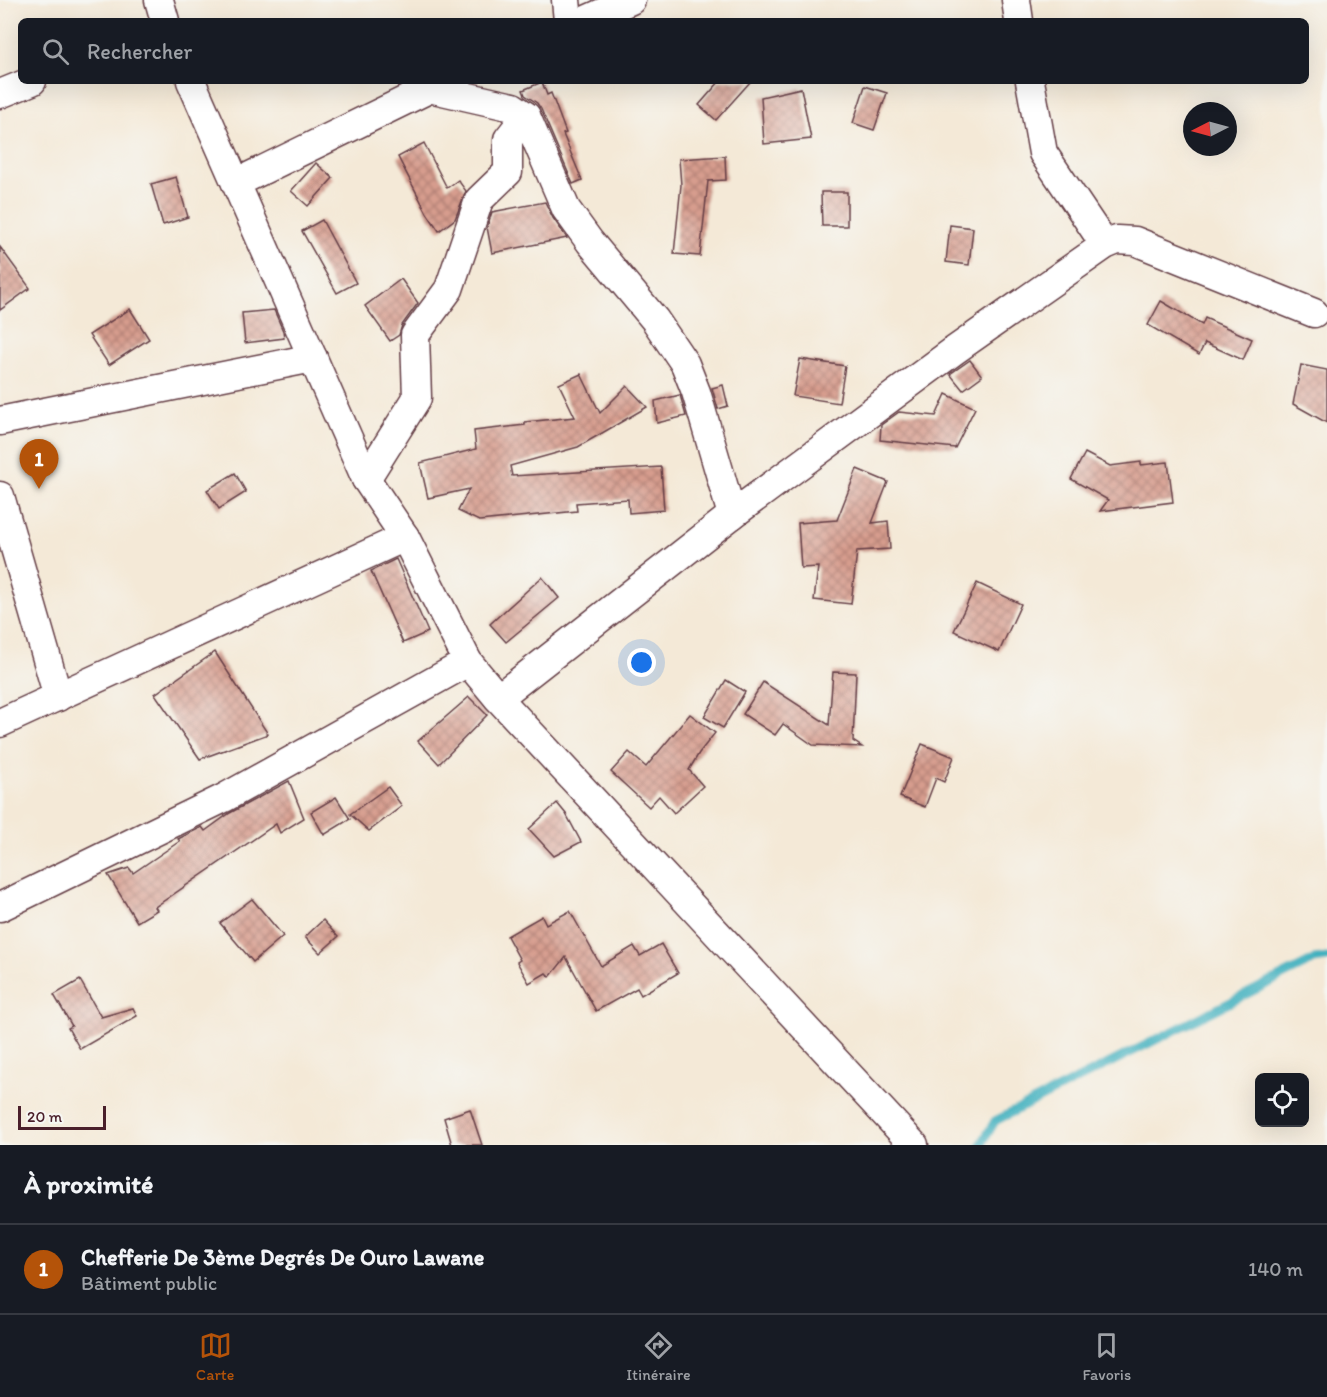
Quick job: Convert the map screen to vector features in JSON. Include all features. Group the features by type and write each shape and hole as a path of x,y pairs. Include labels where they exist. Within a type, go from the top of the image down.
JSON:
{"street":[{"path":"159,0 164,18"},
{"path":"566,0 568,18"},
{"path":"591,18 631,0"},
{"path":"1017,0 1019,18"},
{"path":"0,94 25,84"},
{"path":"192,84 366,479 405,537 468,662 498,698 914,1145"},
{"path":"236,183 437,84 513,107 526,116 566,209 590,242 655,320 685,364 696,392 732,515"},
{"path":"1031,84 1043,153 1105,245"},
{"path":"366,479 417,398 415,336 449,289 479,200 508,172 508,139 526,116"},
{"path":"498,698 732,515 955,350 1105,245 1117,240 1135,242 1314,313"},
{"path":"0,421 313,358"},
{"path":"0,496 58,697"},
{"path":"0,723 405,537"},
{"path":"0,907 224,798 468,662"}],"building":[{"path":"543,84 547,95 551,93 566,133 563,134 582,180 573,184 541,109 537,103 525,95 523,90"},
{"path":"717,84 748,84 716,120 699,105"},
{"path":"865,86 887,93 874,130 853,123"},
{"path":"801,88 811,139 764,144 761,97"},
{"path":"424,143 447,188 458,180 466,191 455,219 439,231 398,157"},
{"path":"725,156 726,180 708,181 700,256 674,254 681,185 679,159"},
{"path":"316,163 333,178 308,206 291,191"},
{"path":"176,177 188,217 163,225 151,184"},
{"path":"821,192 847,192 847,226 822,226"},
{"path":"545,202 567,238 492,253 487,227 492,212"},
{"path":"322,220 356,283 337,293 302,231"},
{"path":"950,225 973,228 969,265 946,262"},
{"path":"0,247 30,288 0,310"},
{"path":"401,279 418,303 402,325 399,335 390,341 365,306"},
{"path":"1161,301 1202,325 1205,318 1252,339 1243,360 1205,343 1199,355 1148,325"},
{"path":"130,309 149,339 109,365 89,335"},
{"path":"274,310 284,338 245,343 242,313"},
{"path":"800,359 845,366 839,403 793,396"},
{"path":"970,360 982,376 963,390 950,374"},
{"path":"1301,365 1327,370 1327,423 1293,404"},
{"path":"581,374 600,413 627,386 647,407 578,447 510,466 512,476 661,467 664,510 629,513 628,499 576,503 577,511 479,521 458,511 469,489 428,498 420,463 476,449 474,431 525,425 525,422 575,417 559,384"},
{"path":"723,385 728,406 718,409 712,388"},
{"path":"946,394 975,408 955,448 880,440 881,425 899,412 936,416"},
{"path":"680,395 686,416 657,423 655,401"},
{"path":"1085,453 1110,466 1141,462 1141,465 1168,462 1173,502 1100,511 1108,500 1071,479"},
{"path":"857,469 888,482 872,523 888,521 890,549 857,551 851,604 814,600 818,567 801,568 798,523 837,520"},
{"path":"235,473 246,492 219,509 207,490"},
{"path":"396,559 428,632 403,643 371,571"},
{"path":"542,577 559,598 506,642 490,624"},
{"path":"977,583 1021,604 999,652 954,631"},
{"path":"215,652 268,734 200,759 155,694"},
{"path":"833,672 856,673 853,741 862,747 813,745 783,724 775,735 743,714 763,682 829,725"},
{"path":"726,680 745,692 723,728 704,717"},
{"path":"469,697 487,715 439,764 418,741"},
{"path":"690,714 715,733 689,770 703,786 674,813 659,796 649,807 611,772 629,752 646,767"},
{"path":"922,744 954,757 944,782 936,778 925,807 900,797"},
{"path":"289,781 304,818 280,833 276,824 155,907 157,910 137,922 108,875 129,868 133,873 180,841 178,839 202,827 205,831 230,813"},
{"path":"388,787 402,806 369,831 350,814"},
{"path":"336,797 350,819 324,835 311,812"},
{"path":"557,803 566,814 581,842 554,856 529,829"},
{"path":"252,899 283,936 253,962 220,923"},
{"path":"570,911 601,966 634,946 640,956 661,944 678,973 641,995 637,988 596,1011 566,957 550,977 546,973 529,983 517,962 520,960 507,936 542,916 546,924"},
{"path":"323,920 338,937 320,953 305,937"},
{"path":"80,980 101,1017 133,1008 137,1016 80,1049 68,1028 72,1026 54,995"},
{"path":"470,1109 482,1145 452,1145 444,1118"}],"waterway":[{"path":"981,1145 995,1121 1314,960 1327,958"}],"place":[{"name":"Chefferie De 3ème Degrés De Ouro Lawane","path":"39,489"}]}
